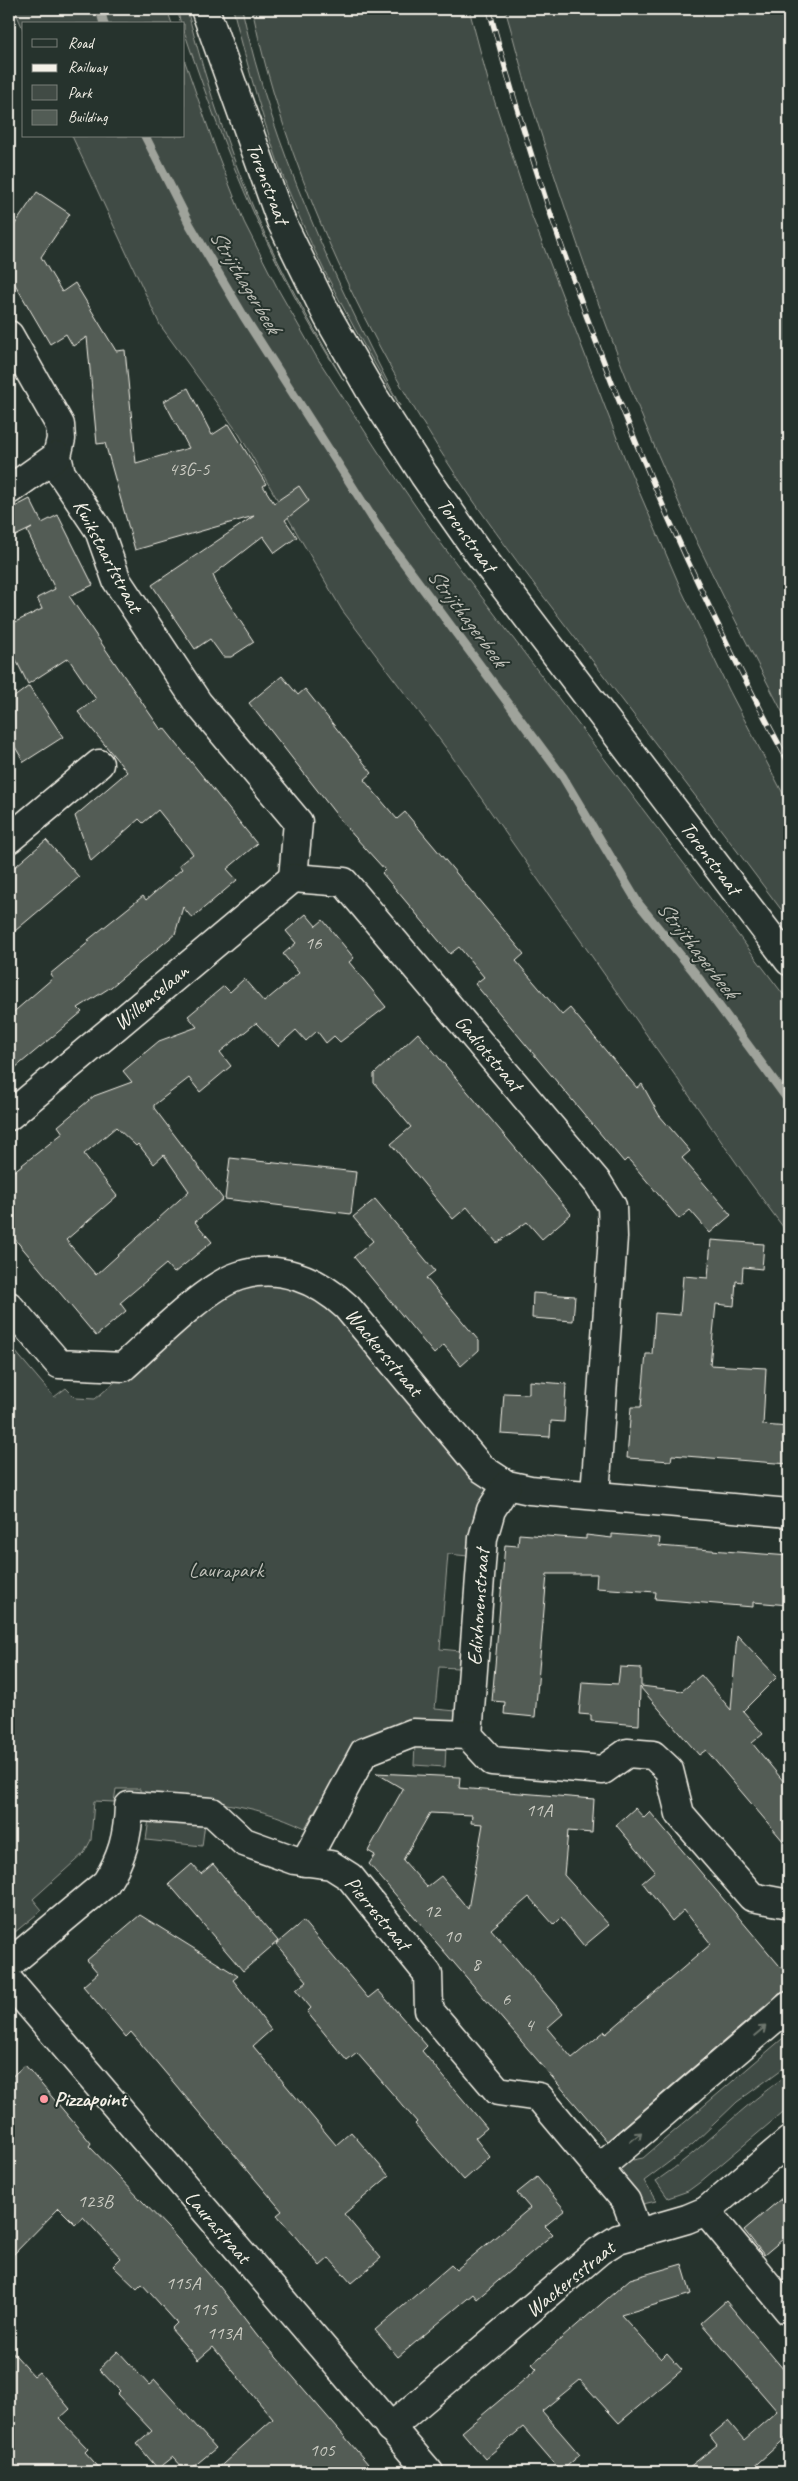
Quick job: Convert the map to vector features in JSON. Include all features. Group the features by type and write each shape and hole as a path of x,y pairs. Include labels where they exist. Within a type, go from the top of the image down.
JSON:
{"street":[{"name":"Torenstraat","path":"205,9 281,221 328,317 374,396 424,475 478,552 789,961"},
{"name":"Torenstraat","path":"217,9 225,61"},
{"name":"Kwikstaartstraat","path":"9,335 60,425 61,439 57,456 61,473 98,530 117,581 198,703 298,822 293,878"},
{"path":"9,490 57,456"},
{"path":"9,839 99,764"},
{"name":"Willemselaan","path":"9,1116 293,878"},
{"name":"Gadiotstraat","path":"293,878 344,882 598,1182 612,1206 612,1237 595,1495"},
{"name":"Wackersstraat","path":"9,1306 59,1364 123,1367 219,1286 238,1276 255,1272 292,1274 332,1293 342,1302 481,1468 507,1485 538,1491 789,1513"},
{"name":"Edixhovenstraat","path":"468,1735 483,1538 491,1510 507,1485"},
{"path":"305,1862 364,1752 413,1733 468,1735 492,1761 603,1770 627,1753 653,1755 669,1770 680,1814 752,1897 789,1904"},
{"name":"Pierrestraat","path":"9,1964 106,1882 116,1867 123,1850 128,1832 130,1806 212,1812 244,1842 283,1857 332,1865 350,1877 428,1974 429,2010 498,2091 539,2097 626,2201 638,2233"},
{"name":"Laurastraat","path":"9,1981 429,2472"},
{"path":"599,2168 789,2006"},
{"name":"Wackersstraat","path":"390,2428 599,2251 618,2239 687,2219 706,2211 789,2140"},
{"path":"706,2211 789,2311"}],"green space":[{"path":"14,9 167,9 171,22 22,22 22,27"},
{"path":"177,9 187,9 222,127 244,185 286,277 344,381 294,296 253,211 200,78 185,34 185,22 180,22"},
{"path":"233,9 242,9 270,113 308,212 352,310 400,406 368,353 339,299 311,243 287,187 264,121"},
{"path":"252,9 469,9 489,84 531,214 625,459 682,591 729,690 789,805 789,920 496,533 437,446 407,396 351,290 303,180 266,66"},
{"path":"505,9 789,9 789,725 696,540 629,385 561,195 530,99"},
{"path":"185,62 244,222 279,291 316,356 379,453 443,546 789,1002 789,1235 749,1181 446,748 342,610 239,434 160,325 73,138 185,138"},
{"name":"Laurapark","path":"261,1280 319,1295 490,1488 468,1556 448,1554 440,1649 460,1651 458,1668 439,1667 435,1709 456,1711 454,1723 409,1720 352,1746 305,1828 285,1819 245,1807 140,1795 140,1789 116,1789 114,1802 94,1801 91,1840 84,1853 33,1899 42,1910 9,1937 9,1344 54,1397 66,1388 76,1398 95,1399 205,1305"},
{"path":"415,1745 446,1747 445,1767 414,1765"},
{"path":"149,1819 205,1823 202,1846 146,1840"},
{"path":"789,2033 789,2064 737,2102 693,2144 644,2181 656,2201 639,2205 613,2166 628,2153 633,2160 643,2158"},
{"path":"789,2074 789,2107 699,2183 688,2191 668,2198 656,2181 674,2169 771,2086"}],"building":[{"path":"37,192 70,214 41,257 62,292 75,283 116,351 125,350 136,463 189,448 164,401 188,388 212,435 229,424 266,484 263,486 274,503 299,486 309,501 285,520 297,537 275,553 263,536 213,575 218,587 254,642 231,657 223,657 210,639 195,649 152,585 254,516 135,550 105,443 97,444 87,337 73,346 66,334 50,344 9,274 9,233"},
{"path":"30,499 42,523 58,515 93,585 69,596 161,730 164,728 257,844 227,869 237,880 192,918 183,907 175,934 111,987 78,1008 82,1012 9,1073 9,1016 53,978 50,974 90,941 88,940 143,896 146,900 182,869 179,865 193,854 158,810 143,823 139,819 91,861 75,816 127,772 78,712 96,699 68,658 28,684 9,646 9,625 42,609 37,598 55,589 27,531 32,528 9,539 9,510"},
{"path":"282,676 298,695 305,689 372,773 364,780 397,819 405,812 524,954 516,961 562,1015 570,1008 637,1088 642,1084 659,1115 690,1151 682,1158 731,1215 710,1233 690,1210 679,1219 630,1161 627,1159 624,1162 475,984 484,977 459,947 450,954 382,873 385,870 346,827 249,703"},
{"path":"29,686 63,737 24,762 9,737 9,701"},
{"path":"46,840 79,877 9,936 9,872"},
{"path":"306,914 316,926 323,920 354,958 349,962 386,1007 340,1042 334,1036 326,1043 317,1031 306,1041 296,1030 278,1046 256,1023 220,1052 231,1066 200,1092 189,1078 154,1105 154,1108 223,1199 195,1222 212,1242 174,1273 166,1264 120,1303 126,1311 96,1336 9,1232 9,1175 63,1133 58,1126 94,1096 132,1082 123,1071 159,1041 197,1027 188,1016 224,986 230,992 244,979 264,1002 299,973 283,954 296,943 286,931","holes":["116,1127 136,1146 138,1144 154,1164 164,1155 189,1191 96,1275 66,1240 117,1196 84,1154"]},
{"path":"418,1033 571,1214 542,1239 527,1222 497,1243 467,1207 453,1219 391,1144 411,1127 374,1083 374,1074"},
{"path":"230,1158 356,1172 351,1214 225,1199"},
{"path":"375,1199 435,1271 426,1278 479,1341 479,1350 461,1366 444,1345 434,1354 354,1257 373,1241 353,1217"},
{"path":"711,1240 764,1244 762,1269 743,1267 742,1282 736,1281 734,1306 716,1304 710,1365 766,1368 763,1425 789,1427 789,1464 672,1455 671,1461 627,1458 631,1407 641,1407 646,1354 652,1354 655,1313 680,1315 683,1276 708,1278"},
{"path":"533,1293 575,1296 573,1321 532,1318"},
{"path":"529,1381 566,1384 564,1422 551,1421 550,1437 501,1434 504,1393 529,1394"},
{"path":"519,1534 586,1539 586,1535 612,1538 612,1534 660,1538 659,1546 789,1556 789,1605 753,1602 753,1607 655,1599 656,1592 596,1588 597,1574 547,1574 535,1717 504,1714 505,1702 492,1701 505,1545 518,1546"},
{"path":"737,1635 777,1677 743,1711 763,1734 752,1743 789,1788 789,1848 706,1750 699,1755 640,1687 639,1725 591,1721 591,1715 579,1714 582,1682 618,1684 620,1667 641,1668 641,1686 682,1691 701,1675 731,1710"},
{"path":"376,1773 460,1777 459,1788 594,1799 592,1833 568,1831 564,1875 609,1925 584,1946 561,1918 554,1925 529,1897 491,1929 563,2014 547,2028 572,2058 605,2031 606,2034 711,1944 684,1910 672,1921 642,1882 655,1871 616,1825 635,1808 644,1818 650,1812 789,1977 789,1991 779,1994 607,2141 369,1864 375,1855 368,1851 403,1789","holes":["430,1813 472,1815 471,1823 483,1824 468,1909 441,1876 427,1887 403,1860"]},
{"path":"192,1864 201,1874 213,1864 278,1941 243,1971 169,1884"},
{"path":"140,1915 238,1976 233,1980 271,2030 253,2046 336,2145 351,2132 389,2176 344,2214 381,2258 351,2283 329,2258 320,2266 277,2215 282,2211 131,2032 126,2037 83,1986 98,1973 87,1960"},
{"path":"303,1921 368,1998 378,1990 427,2046 422,2051 487,2128 475,2138 490,2157 464,2180 357,2053 347,2061 307,2012 311,2008 296,1990 307,1981 276,1944"},
{"path":"25,2065 91,2143 89,2146 169,2229 220,2287 258,2336 375,2472 214,2472 273,2419 213,2347 198,2360 171,2329 177,2323 142,2284 137,2289 113,2266 121,2258 83,2217 75,2224 59,2208 9,2259 9,2079"},
{"path":"537,2177 565,2210 545,2226 553,2234 477,2299 473,2294 398,2357 375,2330 451,2265 456,2270 530,2208 517,2193"},
{"path":"789,2192 789,2234 764,2255 744,2230"},
{"path":"682,2264 691,2294 621,2315 661,2359 667,2353 682,2370 619,2423 580,2380 542,2411 580,2455 561,2471 523,2427 485,2459 462,2432 537,2369 532,2364 630,2279"},
{"path":"726,2301 789,2376 789,2435 748,2472 683,2472 717,2445 710,2436 728,2421 744,2440 777,2411 701,2323"},
{"path":"9,2348 34,2376 39,2372 70,2409 59,2419 88,2449 85,2452 103,2472 9,2472"},
{"path":"118,2351 149,2385 155,2380 216,2448 187,2472 173,2457 158,2469 137,2444 152,2431 117,2394 120,2391 99,2369"}],"waterway":[{"name":"Strijthagerbeek","path":"100,9 103,22"},
{"name":"Strijthagerbeek","path":"146,138 190,225 243,315 384,536 563,777 638,903 694,972 789,1101"}],"railway":[{"path":"489,9 547,204 617,395 656,489 698,582 742,673 789,763"}],"place":[{"name":"Pizzapoint","path":"44,2099"}]}
